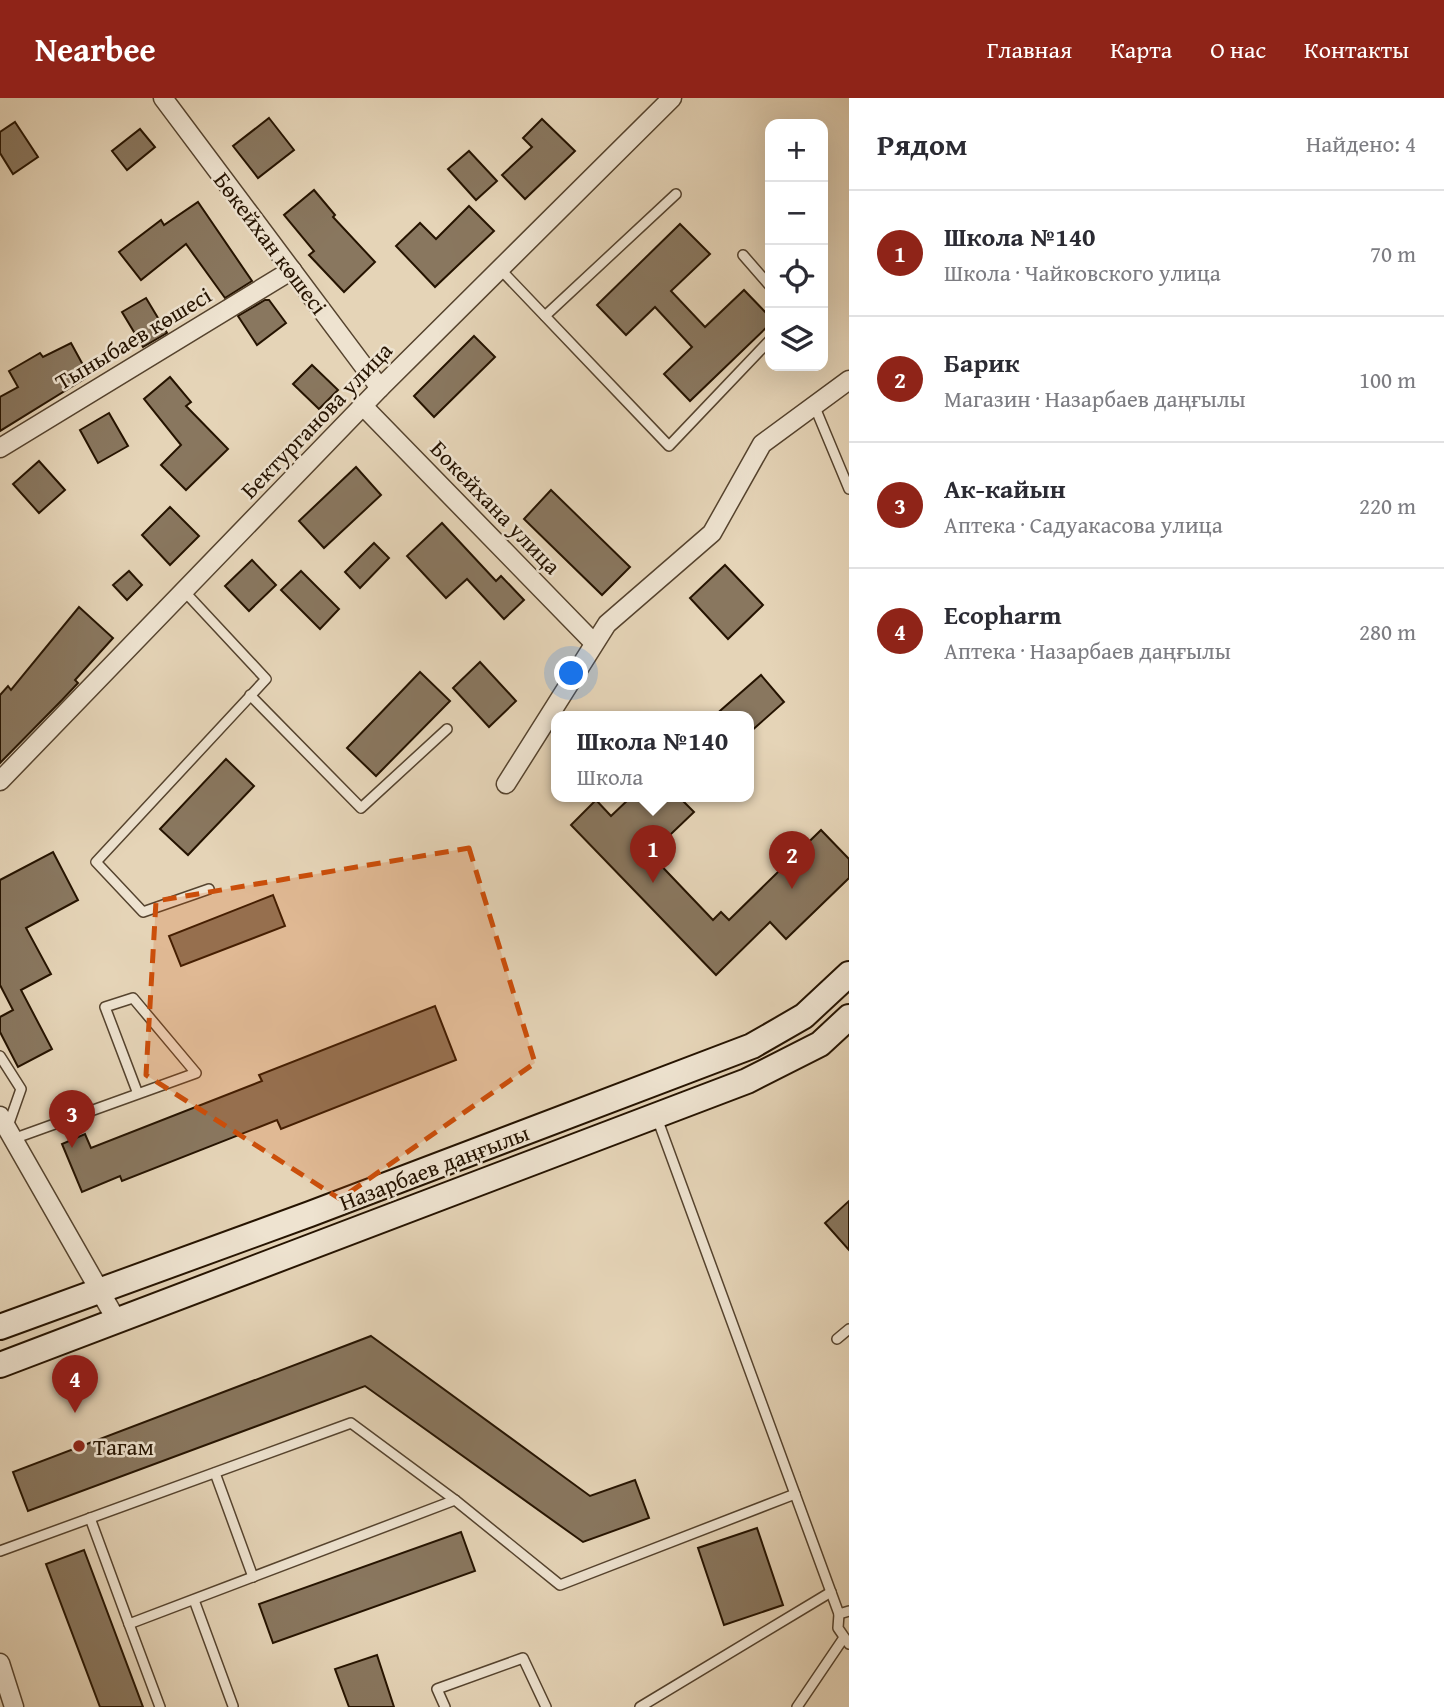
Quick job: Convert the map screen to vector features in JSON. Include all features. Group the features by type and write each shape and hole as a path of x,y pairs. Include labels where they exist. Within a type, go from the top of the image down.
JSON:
{"main road":[{"name":"Назарбаев даңғылы","path":"0,1327 310,1214 752,1046 804,1016 849,976"},
{"name":"Назарбаев даңғылы","path":"0,1365 657,1118 747,1081 812,1048 829,1037 849,1017"}],"street":[{"name":"Бөкейхан көшесі","path":"163,98 380,388"},
{"name":"Бектурганова улица","path":"0,781 380,388 672,98"},
{"name":"Тыныбаев көшесі","path":"0,448 292,270"},
{"path":"552,711 607,624 712,533 762,444 849,380"},
{"name":"Бокейхана улица","path":"363,406 594,643"},
{"path":"506,784 551,712"},
{"path":"7,1128 117,1321"},
{"path":"0,1663 15,1707"}],"lane":[{"path":"545,316 676,194"},
{"path":"743,255 765,280"},
{"path":"500,269 669,446 765,345"},
{"path":"814,405 849,489"},
{"path":"184,591 266,679 96,862 143,912 209,889"},
{"path":"250,695 361,808 447,729"},
{"path":"7,1128 138,1094 195,1073 133,998 105,1007 138,1094"},
{"path":"0,1056 21,1089 7,1128"},
{"path":"657,1118 831,1592 844,1612 838,1628 846,1642 797,1707"},
{"path":"836,1339 849,1329"},
{"path":"0,1551 351,1423 455,1500 560,1584 795,1494"},
{"path":"215,1473 253,1577"},
{"path":"129,1624 455,1500"},
{"path":"90,1518 160,1707"},
{"path":"640,1707 831,1592"},
{"path":"194,1600 233,1706"},
{"path":"446,1707 438,1689 523,1658 546,1707"}],"highlighted area":[{"path":"469,848 535,1063 340,1199 146,1075 156,901"}],"building":[{"path":"269,118 294,150 258,178 233,146"},
{"path":"542,119 575,151 525,199 502,175 532,147 523,138"},
{"path":"15,122 38,157 13,174 0,153 0,132"},
{"path":"140,129 155,147 127,170 112,151"},
{"path":"469,151 497,181 476,200 448,169"},
{"path":"314,190 335,215 333,217 375,262 344,292 309,255 314,251 284,215"},
{"path":"198,202 252,281 225,298 186,244 141,280 119,252 161,220 164,225"},
{"path":"469,206 494,231 435,287 396,246 420,223 436,239"},
{"path":"680,224 710,254 671,291 705,327 744,290 765,312 765,329 690,401 664,374 692,347 655,307 626,335 597,305"},
{"path":"146,298 167,333 143,347 122,312"},
{"path":"269,300 286,323 257,345 238,316"},
{"path":"474,336 495,357 434,417 414,396"},
{"path":"71,343 89,376 0,431 0,397 18,387 9,371 40,353 43,357"},
{"path":"312,365 338,390 319,409 293,384"},
{"path":"170,377 191,402 186,406 228,449 186,490 161,465 181,445 144,399"},
{"path":"109,413 128,446 98,463 80,430"},
{"path":"39,461 65,490 39,513 13,484"},
{"path":"356,467 381,495 324,548 299,521"},
{"path":"551,490 630,567 602,595 524,519"},
{"path":"170,507 199,536 170,565 142,535"},
{"path":"442,523 496,581 501,576 524,600 504,619 467,579 446,598 407,556"},
{"path":"374,543 389,558 360,588 345,572"},
{"path":"252,560 276,585 249,611 225,586"},
{"path":"725,565 763,605 728,639 690,598"},
{"path":"129,571 142,585 127,600 113,585"},
{"path":"301,571 339,609 320,629 281,590"},
{"path":"79,607 113,638 75,680 78,683 0,763 0,695 8,686 11,690"},
{"path":"480,662 516,701 489,727 453,688"},
{"path":"420,672 450,701 376,776 347,748"},
{"path":"761,675 784,702 754,729 754,711 720,711"},
{"path":"226,759 254,786 188,855 160,829"},
{"path":"594,802 598,802 611,816 626,802 684,802 694,812 650,854 713,920 721,912 729,920 821,830 849,859 849,878 786,939 770,922 716,975 571,825"},
{"path":"53,852 78,900 26,928 51,974 21,990 52,1049 18,1067 0,1032 0,1017 13,1010 0,985 0,880"},
{"path":"273,895 285,926 181,966 169,936"},
{"path":"435,1006 456,1060 281,1129 277,1120 122,1181 120,1176 82,1192 62,1144 85,1134 91,1148 262,1081 259,1075"},
{"path":"849,1201 849,1250 825,1223"},
{"path":"371,1336 590,1496 635,1480 649,1518 583,1542 365,1386 28,1511 13,1472"},
{"path":"757,1528 783,1605 724,1625 698,1548"},
{"path":"461,1532 475,1571 273,1643 259,1604"},
{"path":"84,1550 143,1707 100,1707 46,1564"},
{"path":"377,1655 394,1707 349,1707 335,1669"}],"place":[{"name":"Школа №140","path":"653,883"},
{"name":"Барик","path":"792,889"},
{"name":"Ак-кайын","path":"72,1148"},
{"name":"Ecopharm","path":"75,1413"},
{"name":"Тагам","path":"79,1446"}]}
